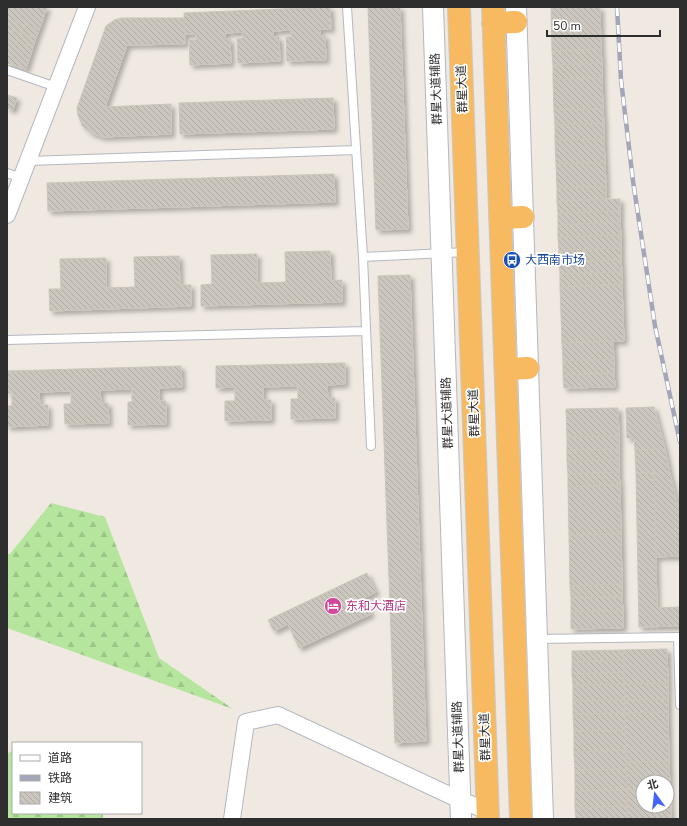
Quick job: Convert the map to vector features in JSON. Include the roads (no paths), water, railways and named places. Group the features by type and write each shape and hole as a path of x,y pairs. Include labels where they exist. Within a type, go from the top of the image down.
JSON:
{"highway":[{"name":"群星大道","path":"459,7 488,815"},
{"path":"516,15 493,15 506,369 526,639 522,819"},
{"path":"500,218 523,217"},
{"path":"506,369 528,368"}],"street":[{"path":"7,215 14,175 28,161 87,7"},
{"name":"群星大道辅路","path":"433,7 461,809"},
{"path":"516,15 528,368 526,639 543,819"},
{"path":"232,819 246,722 278,715 461,809 488,815"}],"lane":[{"path":"347,7 362,257 371,446"},
{"path":"7,70 56,87"},
{"path":"28,161 356,150"},
{"path":"362,257 468,252"},
{"path":"7,340 366,331"},
{"path":"526,639 678,637 680,705"}],"railway":[{"path":"617,7 621,80 633,181 655,326 680,442"}],"place":[{"name":"大西南市场","path":"512,260"},
{"name":"东和大酒店","path":"333,606"}]}
